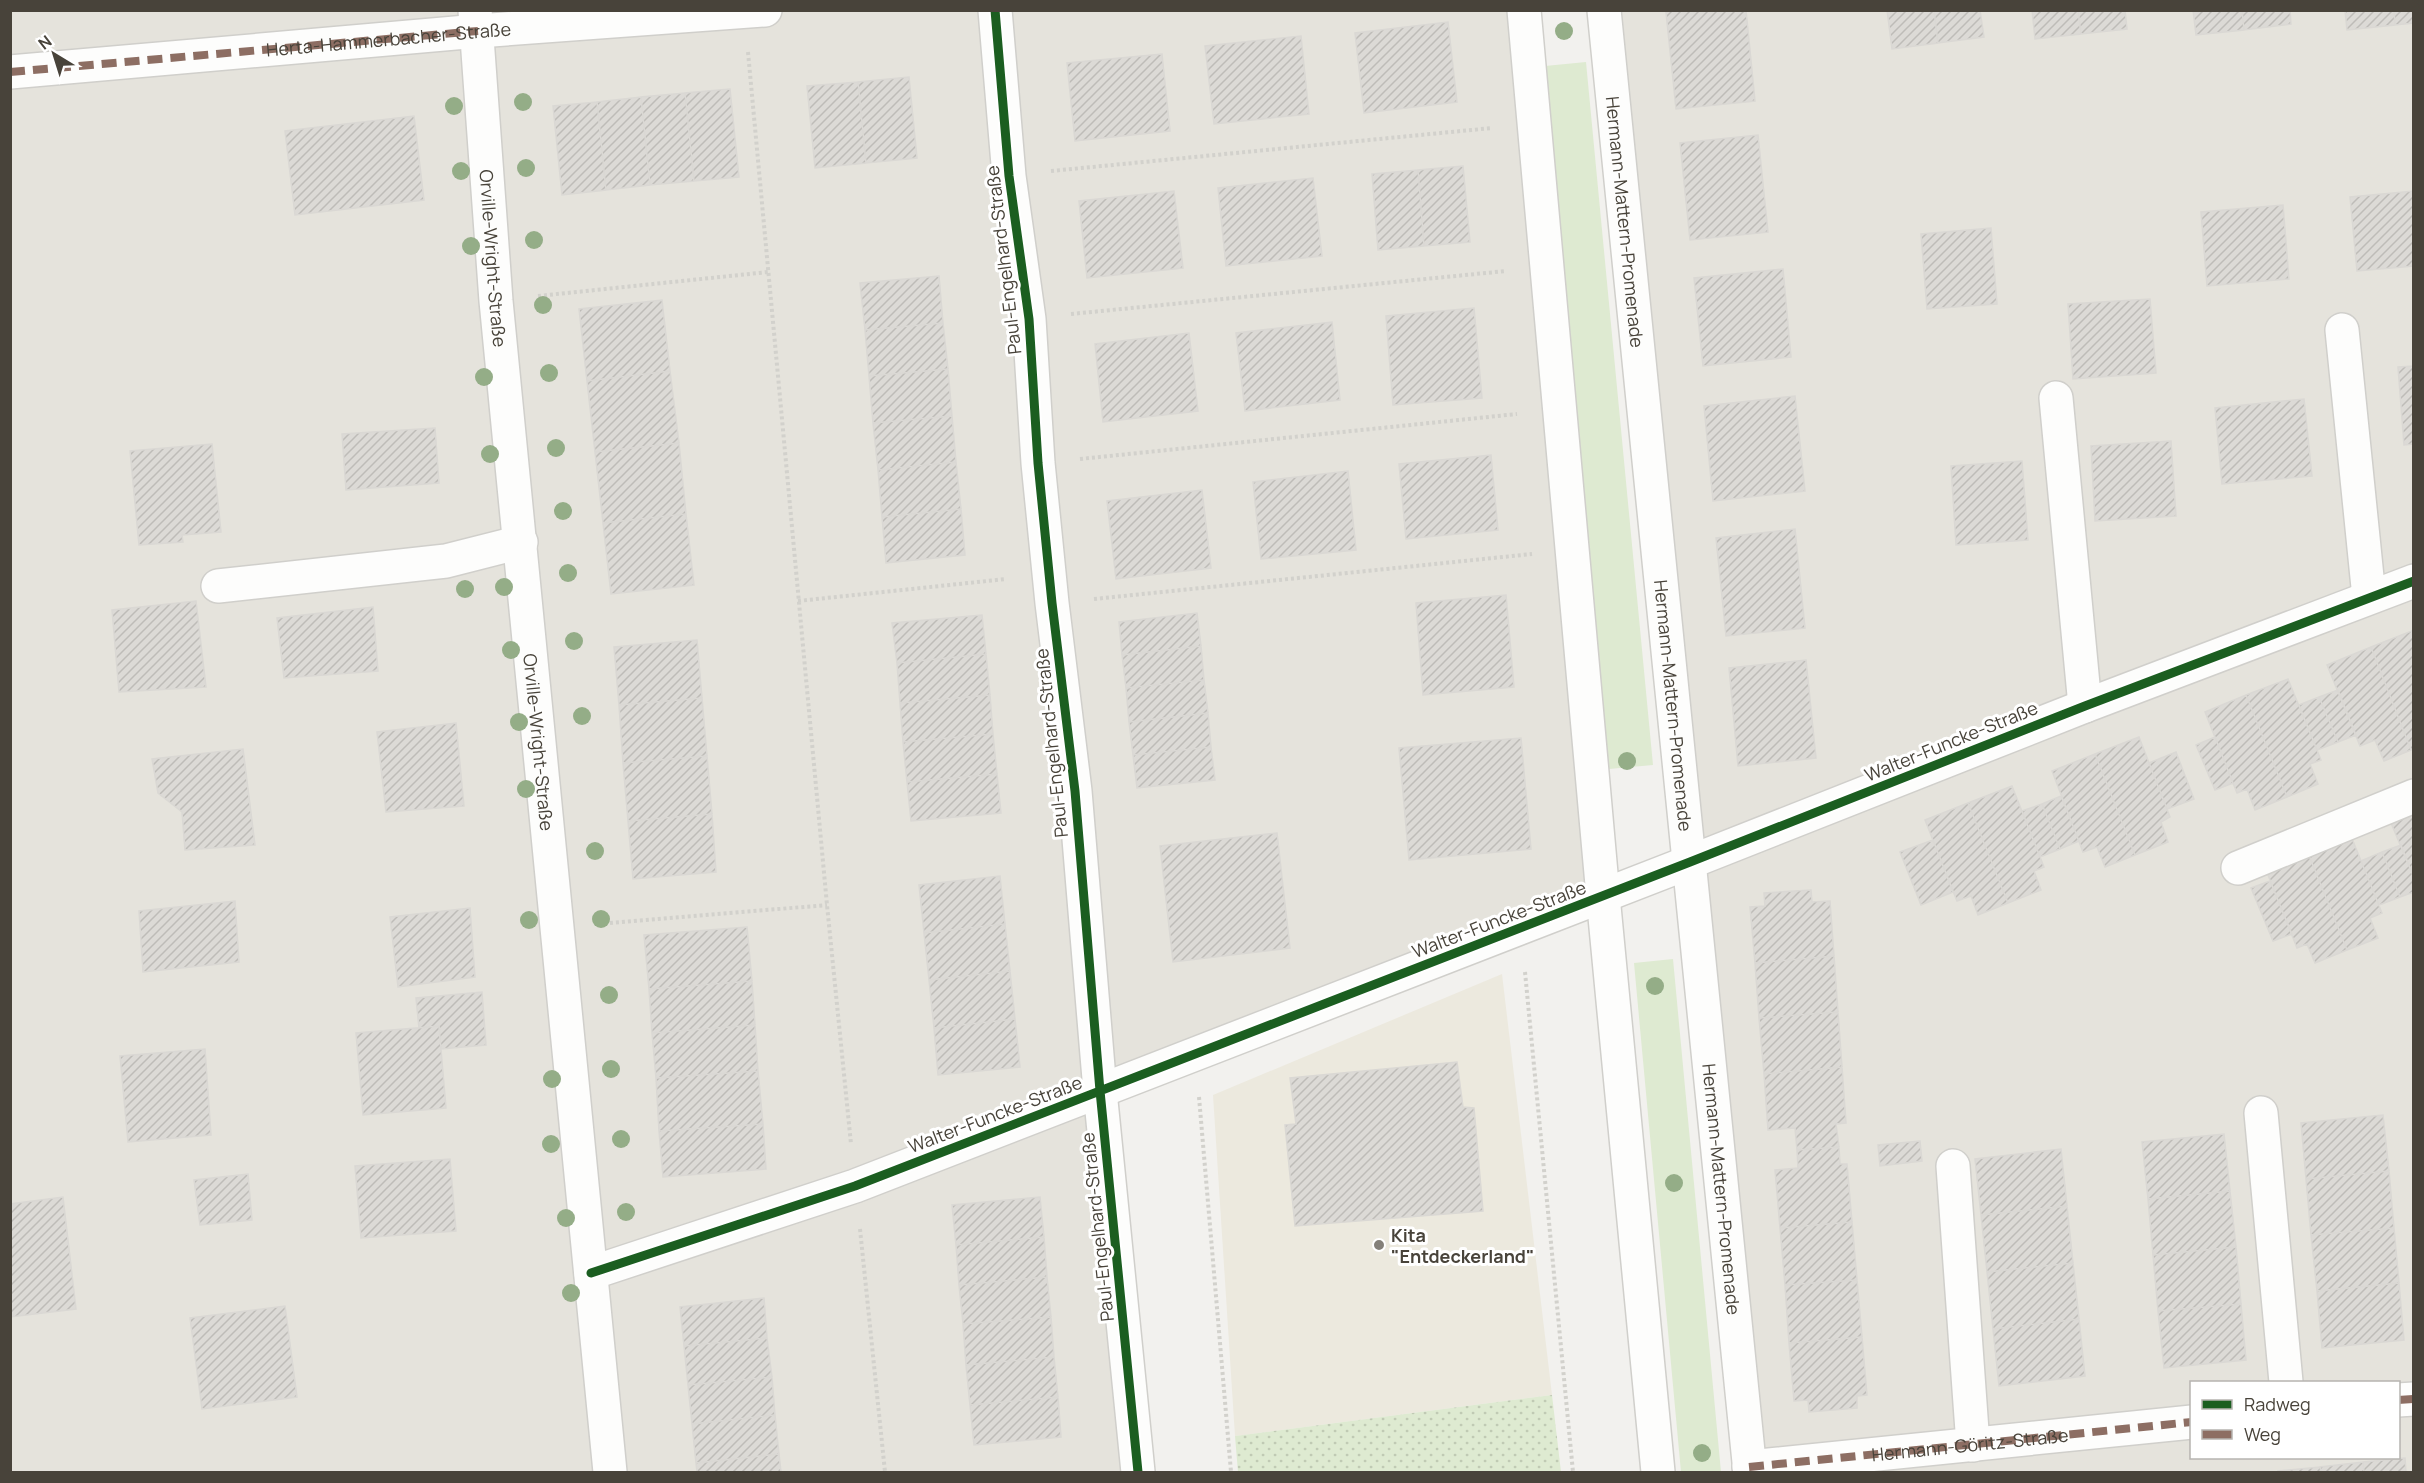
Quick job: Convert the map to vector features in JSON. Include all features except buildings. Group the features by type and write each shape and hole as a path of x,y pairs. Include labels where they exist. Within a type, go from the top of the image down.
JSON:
{"street":[{"name":"Paul-Engelhard-Straße","path":"995,10 1009,176 1029,319 1038,463 1050,589 1075,791 1100,1091 1138,1473"},
{"path":"1524,10 1603,896 1658,1473"},
{"name":"Hermann-Mattern-Promenade","path":"1604,10 1749,1470"},
{"name":"Herta-Hammerbacher-Straße","path":"10,72 477,21 752,11"},
{"name":"Orville-Wright-Straße","path":"477,21 496,301 610,1473"},
{"path":"2342,330 2369,597"},
{"path":"2056,398 2085,706"},
{"path":"218,586 446,561 521,542"},
{"name":"Walter-Funcke-Straße","path":"591,1273 855,1186 2085,706 2414,581"},
{"path":"2238,868 2414,796"},
{"path":"2261,1113 2286,1381"},
{"path":"1953,1166 1973,1445"},
{"name":"Hermann-Göritz-Straße","path":"1749,1470 2190,1422"}],"path":[{"path":"752,11 768,272 826,905 885,1473"},
{"path":"1009,176 1534,124"},
{"path":"1029,319 1547,267"},
{"path":"496,301 768,272"},
{"path":"1038,463 1560,409"},
{"path":"798,601 1050,589 1572,550"},
{"path":"556,928 826,905"},
{"path":"1521,928 1573,1473"},
{"path":"1195,1054 1231,1473"}],"shaded area":[{"path":"10,11 1524,11 1603,896 1100,1091 1138,1472 11,1472"},
{"path":"1604,11 2413,11 2413,1472 1750,1472"},
{"name":"Kita \"Entdeckerland\"","path":"1502,974 1552,1395 1235,1436 1213,1095"}],"green space":[{"path":"1586,62 1653,765 1609,769 1545,66"},
{"path":"1673,959 1721,1472 1681,1472 1634,963"},
{"path":"1552,1395 1561,1472 1238,1472 1235,1436"}],"marked path":[{"path":"10,72 478,31"},
{"path":"2400,1400 2414,1399"},
{"path":"1749,1467 2190,1422"}],"cycle path":[{"path":"995,10 1009,176 1029,319 1038,463 1075,791 1100,1091 1138,1472"},
{"path":"591,1273 855,1186 2085,706 2414,581"}],"place":[{"name":"Kita \"Entdeckerland\"","path":"1379,1245"}]}
